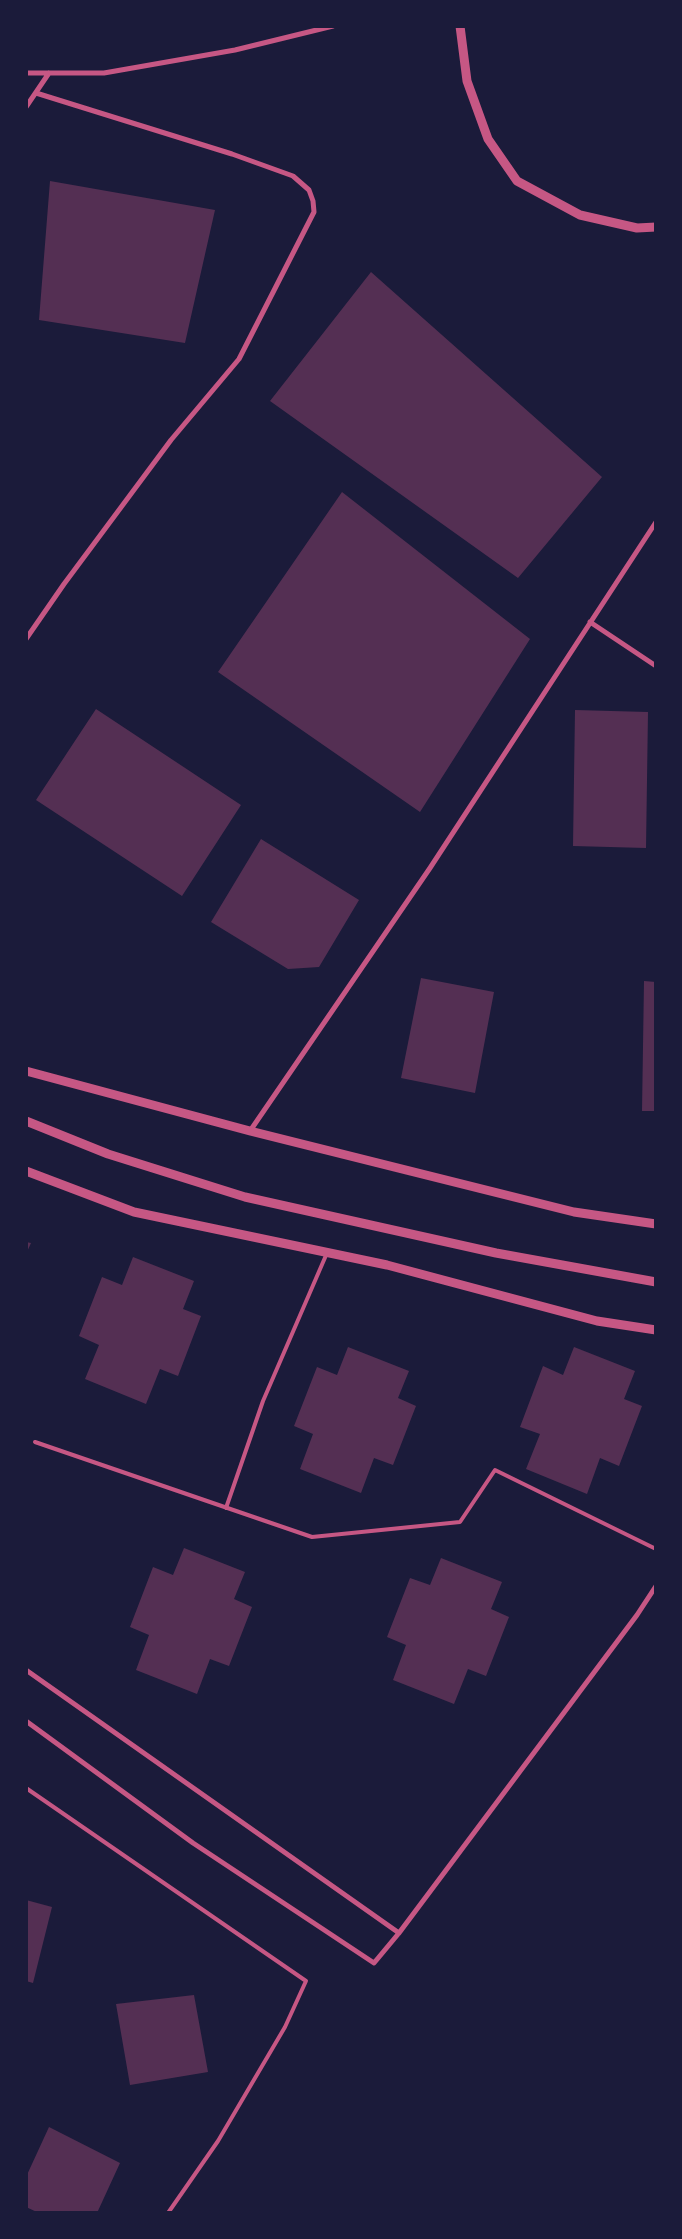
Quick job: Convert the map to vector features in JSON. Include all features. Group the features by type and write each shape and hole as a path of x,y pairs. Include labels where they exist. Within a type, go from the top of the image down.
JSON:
{"street":[{"path":"460,26 467,81 488,139 517,181 580,215 638,228 656,227"},
{"path":"26,73 104,73 235,50 328,27"},
{"path":"26,107 49,74"},
{"path":"26,639 170,440 239,359 314,212 314,201 308,190 293,176 232,154 36,93"},
{"path":"250,1131 430,868 656,522"},
{"path":"590,622 656,666"},
{"path":"26,1071 250,1131 574,1212 656,1224"},
{"path":"26,1121 108,1154 245,1197 496,1253 656,1282"},
{"path":"26,1171 134,1212 387,1266 597,1321 656,1330"},
{"path":"26,1722 193,1842 374,1963 399,1933 637,1615 656,1586"},
{"path":"26,1670 399,1933"}],"lane":[{"path":"226,1508 263,1401 327,1253"},
{"path":"35,1442 312,1537 460,1522 494,1470 656,1549"},
{"path":"26,1788 306,1981 285,2027 218,2142 168,2213"}],"building":[{"path":"50,181 215,210 185,343 39,320"},
{"path":"371,272 602,477 518,578 270,401"},
{"path":"342,492 530,639 420,812 218,672"},
{"path":"96,709 241,805 182,896 36,800"},
{"path":"575,710 648,712 646,848 573,846"},
{"path":"261,839 359,900 319,967 288,969 211,922"},
{"path":"421,978 494,992 475,1093 401,1078"},
{"path":"644,981 656,982 656,1111 642,1111"},
{"path":"26,1242 31,1243 26,1254"},
{"path":"133,1257 194,1281 183,1309 201,1316 178,1376 160,1369 146,1404 85,1379 99,1345 79,1336 102,1277 122,1285"},
{"path":"348,1347 409,1371 398,1398 416,1406 393,1465 374,1458 361,1493 300,1469 313,1434 294,1426 317,1367 337,1375"},
{"path":"574,1347 635,1371 624,1399 642,1406 619,1466 600,1458 587,1494 526,1469 540,1434 520,1427 543,1366 563,1375"},
{"path":"184,1548 245,1572 234,1599 252,1607 229,1666 210,1659 197,1694 136,1670 149,1635 130,1627 153,1567 173,1575"},
{"path":"441,1558 502,1582 491,1609 509,1617 486,1676 468,1669 454,1704 393,1680 406,1645 387,1637 410,1578 430,1585"},
{"path":"26,1900 52,1907 33,1983 26,1981"},
{"path":"194,1995 208,2072 130,2085 116,2004"},
{"path":"49,2127 120,2163 97,2213 39,2213 26,2207 26,2177"}]}
